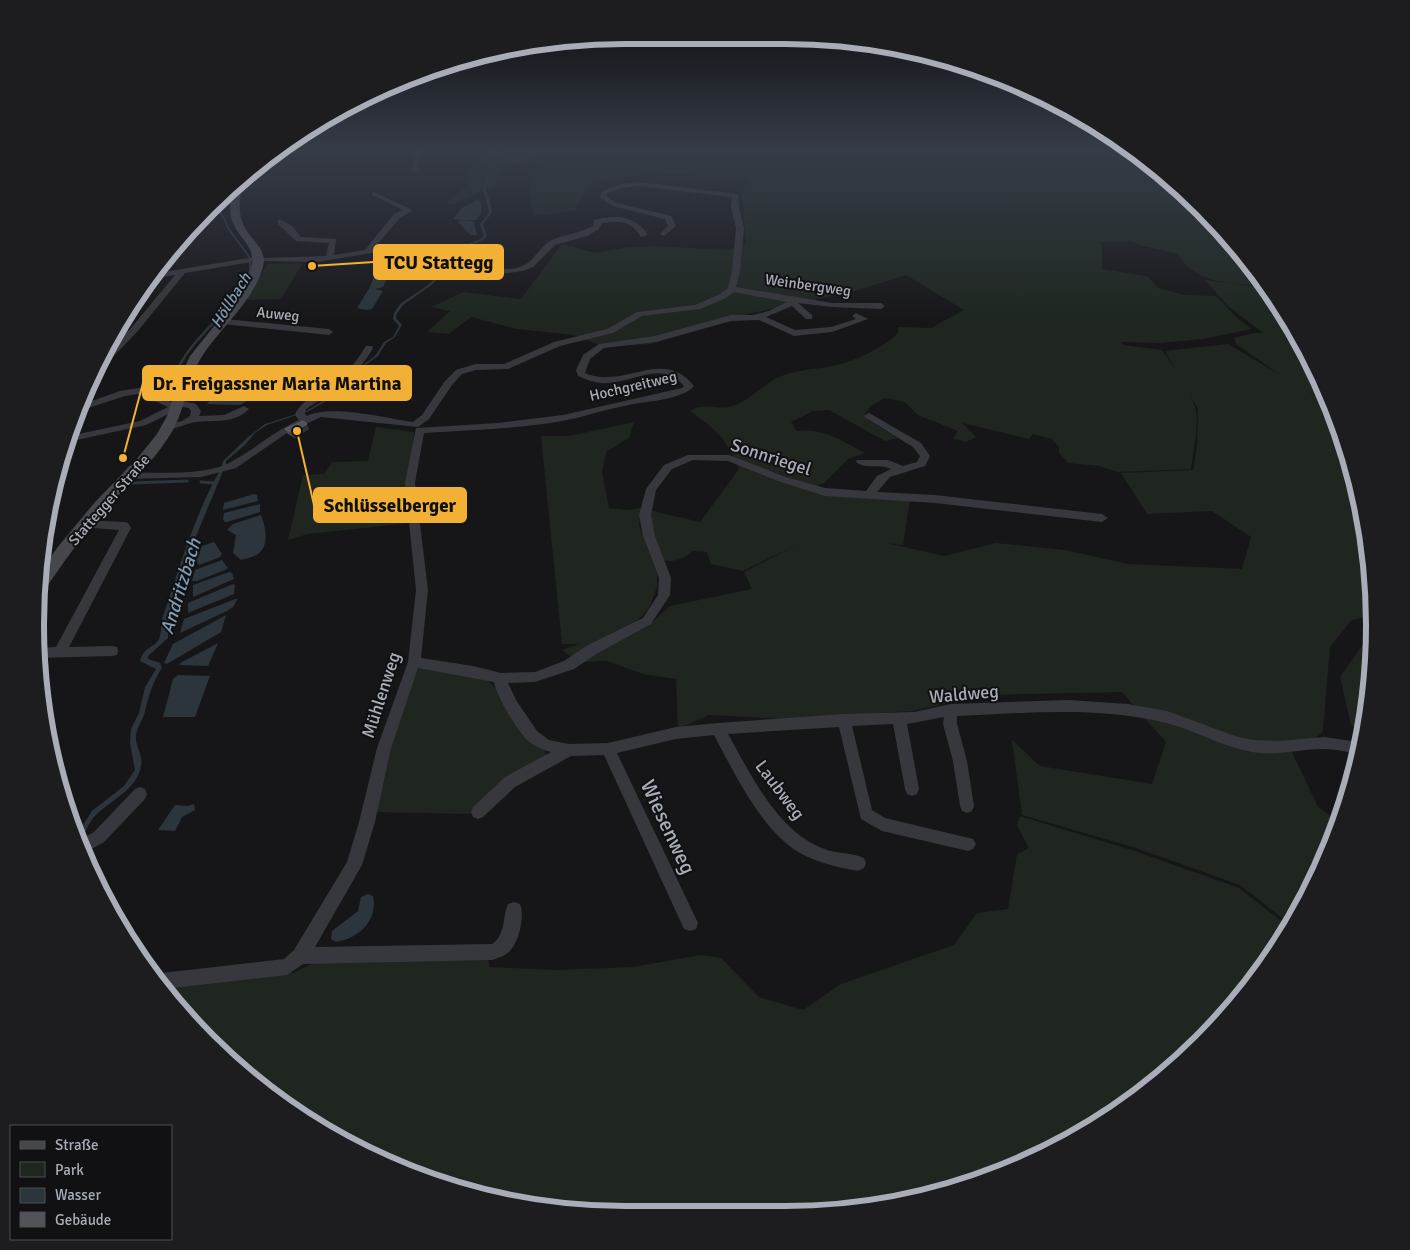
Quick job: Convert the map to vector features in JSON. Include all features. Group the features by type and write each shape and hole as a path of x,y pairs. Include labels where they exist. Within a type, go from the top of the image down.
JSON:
{"main road":[{"path":"235,207 238,225 258,251 260,259"},
{"name":"Stattegger Straße","path":"46,575 85,524 149,454 169,427 194,360 225,322 249,284 260,259"}],"street":[{"path":"367,252 397,216 409,210 403,207"},
{"path":"635,207 668,218 672,226 664,234"},
{"path":"302,415 328,413 417,427 426,417 448,382 459,372 475,367 502,368 557,344 610,331 640,314 696,307 723,296 732,289 739,247 740,225 735,207"},
{"path":"161,275 260,259 329,258 396,247 444,247 455,250 460,261 470,265 488,270 507,271 526,267 552,243 573,238 591,230 596,227 597,222 603,220 626,221 636,224 644,235"},
{"path":"281,222 290,228 299,239 333,241 329,258"},
{"path":"112,352 134,330 184,271"},
{"name":"Weinbergweg","path":"732,289 791,301 839,306 881,306"},
{"path":"791,301 809,317"},
{"name":"Hochgreitweg","path":"417,427 498,426 563,418 627,402 681,392 688,388 688,384 680,375 671,371 655,371 602,382 588,379 579,372 591,352 598,347 656,339 716,321 770,313 791,301"},
{"path":"756,316 769,320 787,331 799,334 832,329 864,319 856,316"},
{"name":"Auweg","path":"225,322 328,332"},
{"path":"129,476 201,474 232,466 275,436 343,381 369,348"},
{"path":"87,406 137,391 152,394 170,406 179,404 193,406 196,411 192,419"},
{"path":"75,437 143,423 179,404"},
{"path":"169,427 192,419 220,420 244,409"},
{"path":"869,416 917,445 925,456 921,464 903,470 888,472 880,478 870,494"},
{"name":"Mühlenweg","path":"165,980 287,967 300,956 354,865 367,822 384,748 414,662 422,590 410,483 417,427"},
{"name":"Sonnriegel","path":"501,678 535,677 568,665 592,649 647,621 664,595 665,578 649,536 645,515 651,489 668,467 692,458 729,458 782,479 825,492 870,494 1102,518"},
{"path":"861,462 888,463 903,470"},
{"path":"60,652 125,528 124,526 85,524"},
{"path":"45,653 112,651"},
{"path":"414,662 473,671 501,678"},
{"name":"Waldweg","path":"501,678 501,684 511,704 532,735 546,745 569,750 608,749 676,733 718,729 844,720 914,718 951,710 1068,706 1128,710 1167,717 1235,742 1252,746 1280,747 1324,743 1353,747"},
{"path":"951,710 950,724 960,761 967,806"},
{"path":"899,718 912,789"},
{"path":"844,720 866,814 882,824 968,844"},
{"name":"Laubweg","path":"718,729 739,767 773,819 785,832 803,847 820,855 858,863"},
{"name":"Wiesenweg","path":"608,749 690,923"},
{"name":"Waldweg","path":"478,812 510,782 569,750"},
{"path":"87,844 98,836 140,794"},
{"name":"Mühlenweg","path":"300,956 492,952 502,949 508,944 514,910"}],"green space":[{"path":"532,207 576,207 574,211 533,216"},
{"path":"743,207 1189,207 1222,242 1256,285 1204,277 1185,264 1178,254 1143,246 1128,240 1130,242 1099,242 1102,246 1102,269 1147,276 1158,288 1185,295 1216,296 1237,318 1252,329 1203,339 1161,343 1120,342 1123,345 1162,350 1177,371 1165,351 1228,344 1279,374 1236,344 1234,338 1254,333 1263,333 1229,307 1205,280 1257,287 1288,334 1306,368 1319,397 1304,389 1320,398 1335,438 1346,475 1355,512 1365,587 1366,616 1351,621 1330,647 1323,731 1315,739 1297,743 1249,742 1136,708 1122,692 982,695 912,711 788,719 709,715 678,729 676,679 643,674 607,661 579,662 562,650 579,644 562,644 541,436 569,436 634,422 629,438 606,452 602,473 609,508 628,510 641,508 639,525 657,574 657,587 649,608 636,622 652,622 670,606 752,589 744,572 800,543 743,571 711,564 707,552 692,551 678,560 662,560 653,537 649,510 700,522 739,469 720,436 708,424 690,411 699,407 725,408 736,405 780,376 853,360 885,344 898,333 898,327 931,328 964,310 906,275 855,291 706,323 651,344 605,347 574,335 517,329 471,317 449,334 427,332 450,311 431,307 464,292 521,299 562,244 596,253 629,247 655,246 727,250 746,244","holes":["1190,394 1198,409 1197,446 1193,470 1121,473 1147,514 1212,511 1251,537 1242,569 1129,564 1065,550 996,543 944,556 887,543 903,545 910,499 813,491 765,473 769,470 813,487 824,483 848,459 865,453 824,433 797,431 791,422 813,411 829,410 885,441 897,438 867,419 865,414 871,406 885,398 905,402 918,415 958,431 953,438 966,442 976,437 962,423 1029,439 1033,434 1052,439 1068,463 1099,466 1118,472 1191,469 1197,420"]},
{"path":"303,263 281,299 244,300 268,264"},
{"path":"376,427 414,432 410,523 308,534 288,540 303,475 324,474 332,462 368,461"},
{"path":"1366,641 1365,663 1357,728 1351,725 1340,677"},
{"path":"419,667 483,677 496,688 543,748 548,758 509,777 470,814 375,812 389,752 415,670"},
{"path":"1141,714 1291,750 1318,807 1333,818 1306,882 1285,921 1240,885 1136,848 1022,815 1012,740 1040,766 1152,784 1166,742"},
{"path":"1020,816 1135,851 1239,888 1284,923 1246,979 1196,1036 1139,1086 1108,1108 1076,1128 1007,1162 972,1175 898,1195 823,1205 625,1206 549,1201 475,1186 403,1162 334,1128 302,1108 242,1062 214,1036 168,984 293,973 318,961 488,960 490,967 556,970 633,967 701,955 721,958 759,997 803,1010 841,984 954,945 977,913 1008,909 1017,854 1029,848 1017,825"}],"water":[{"path":"481,207 481,213 476,220 462,220 474,221 477,235 470,235 458,222 461,220 453,219 462,208"},
{"path":"488,207 491,207 492,213 483,224 487,236 479,242 456,251 453,255 456,261 430,286 403,305 396,315 396,318 402,325 395,337 386,343 378,356 361,368 347,387 309,411 267,425 255,433 245,445 226,461 226,467 221,468 223,461 265,424 306,411 336,393 359,368 375,356 384,342 393,337 399,326 393,319 394,313 400,304 428,285 453,261 450,255 453,251 484,236 480,224 489,213"},
{"path":"384,263 390,263 391,270 383,287 375,289 383,291 372,309 357,308 370,287 376,271"},
{"path":"261,380 266,382 251,398 240,405 207,404 215,395 224,391 232,392 225,399 229,400 244,388 231,385 239,381"},
{"path":"223,471 192,546 169,621 168,638 148,656 148,659 160,663 162,668 152,688 137,732 136,740 141,756 141,766 138,774 129,788 95,816 83,834 81,828 92,811 124,786 135,770 130,743 131,729 139,713 145,687 156,669 140,661 146,650 157,642 159,638 161,623 180,565 201,508 219,472"},
{"path":"254,494 257,495 258,501 223,510 224,503"},
{"path":"260,504 260,512 227,522 223,519 224,513"},
{"path":"261,515 265,529 265,545 257,554 241,560 233,553 236,535 227,530 233,524"},
{"path":"214,542 222,554 220,557 199,565 196,561 202,546"},
{"path":"222,560 228,568 197,581 192,581 195,570"},
{"path":"229,572 232,573 234,579 193,597 193,585"},
{"path":"233,584 235,585 234,594 188,613 188,603"},
{"path":"238,598 233,607 227,611 180,633 184,619"},
{"path":"226,615 221,632 167,664 164,663 173,644"},
{"path":"218,643 208,666 179,665 182,662"},
{"path":"178,675 210,676 195,717 163,717 173,679"},
{"path":"194,804 195,810 182,817 175,831 158,830 175,805 188,806"},
{"path":"368,894 373,896 374,905 373,913 365,927 352,937 344,940 336,942 331,939 332,931 358,911 361,897"}],"building":[{"path":"303,421 307,424 292,432 285,429"}],"waterway":[{"name":"Höllbach","path":"173,399 173,381 181,362 199,338 231,303 240,291 250,271 250,258 228,228 218,210"},
{"name":"Höllbach","path":"118,481 130,467"},
{"name":"Höllbach","path":"132,483 187,481"},
{"name":"Höllbach","path":"201,482 214,483"}],"place":[{"name":"TCU Stattegg","path":"312,266"},
{"name":"Schlüsselberger","path":"297,431"},
{"name":"Dr. Freigassner Maria Martina","path":"123,458"}],"water label":[{"name":"Andritzbach","path":"180,586"}]}
